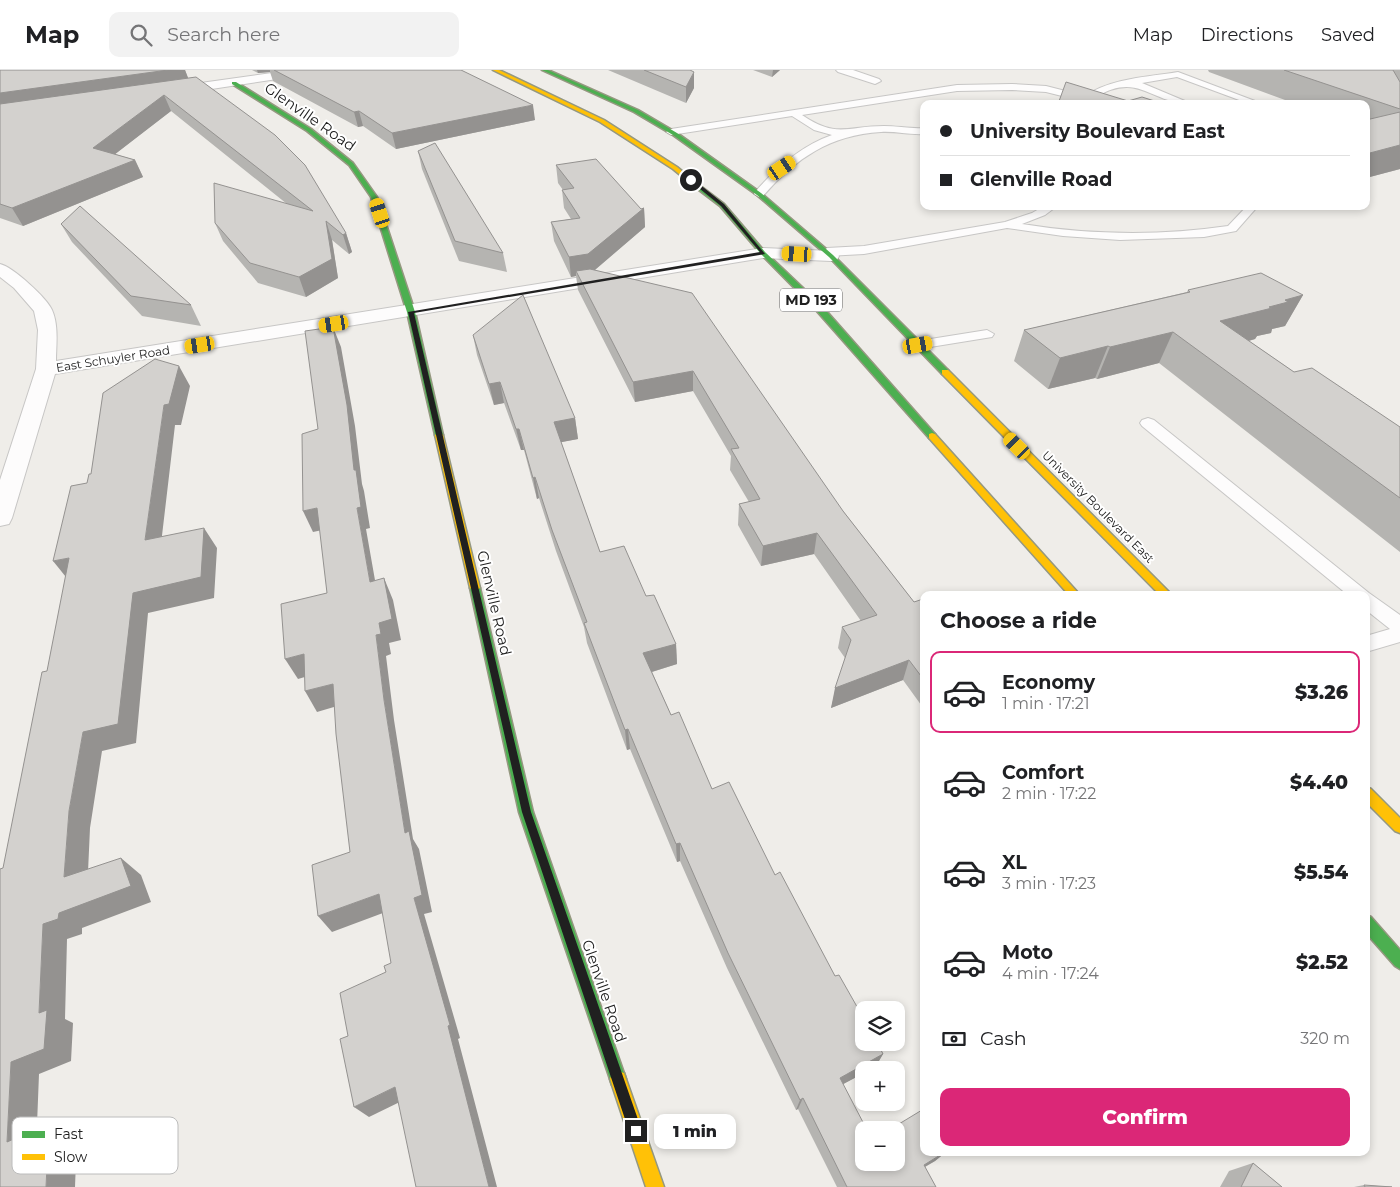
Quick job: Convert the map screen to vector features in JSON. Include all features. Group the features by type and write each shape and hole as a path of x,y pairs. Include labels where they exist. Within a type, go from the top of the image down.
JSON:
{"main road":[{"name":"MD 193","path":"495,70 602,121 675,168 722,205 763,253 818,307 1071,591"},
{"name":"University Boulevard East","path":"544,70 636,111 671,132 759,194 829,254 1163,591"},
{"name":"Glenville Road","path":"234,83 309,130 351,164 374,197 411,312 526,812 655,1187"},
{"path":"1370,797 1400,827"},
{"path":"1370,926 1400,960"}],"street":[{"path":"156,94 234,83 297,71 317,70"},
{"path":"842,70 875,81"},
{"name":"East Schuyler Road","path":"46,369 411,312 763,253 829,254"},
{"path":"0,269 20,284 43,310 47,330 46,369 0,518"}],"lane":[{"path":"1087,99 1102,89 1193,71"},
{"path":"1178,74 1248,100"},
{"path":"1132,82 1178,100"},
{"path":"671,132 970,87 1046,89 1091,100"},
{"path":"970,87 981,96"},
{"path":"793,113 817,130 831,134 883,129 920,131"},
{"path":"759,194 782,168 826,140 846,134"},
{"path":"829,254 864,250 1006,225 1036,216 1046,210"},
{"path":"1006,225 1052,233 1170,237 1232,229 1249,210"},
{"path":"918,345 987,334"},
{"path":"1148,423 1356,591"},
{"path":"1370,602 1400,626"},
{"path":"1370,643 1400,634"}],"building":[{"path":"0,70 168,70 0,93"},
{"path":"274,70 461,70 533,105 392,133 359,111 354,112"},
{"path":"644,70 690,70 694,72 686,87"},
{"path":"1284,70 1393,70 1400,82 1400,109"},
{"path":"196,77 275,135 305,165 346,233 343,235 326,221 332,259 299,277 250,263 215,223 214,183 313,211 164,95 93,148 135,160 12,208 0,204 0,104"},
{"path":"1066,82 1125,100 1059,100"},
{"path":"1142,97 1151,100 1132,100"},
{"path":"1400,112 1400,145 1370,153 1370,119"},
{"path":"435,143 503,253 455,241 418,151"},
{"path":"596,159 641,209 644,208 588,254 569,257 551,222 580,218 562,190 574,188 556,165"},
{"path":"80,206 191,305 131,296 61,224"},
{"path":"590,269 692,293 843,511 914,602 920,600 920,675 909,660 835,688 851,640 842,627 877,615 817,533 763,546 739,504 760,499 731,449 739,448 693,371 633,382 576,271"},
{"path":"1261,273 1303,295 1285,300 1288,302 1269,307 1272,308 1220,321 1294,372 1312,368 1400,427 1400,498 1173,332 1060,358 1024,330 1190,292 1188,290"},
{"path":"523,295 575,418 554,422 600,552 624,546 646,596 654,595 676,644 643,653 671,715 679,712 712,789 729,782 775,875 780,872 835,976 839,975 855,1003 855,1051 882,1051 883,1054 870,1061 855,1061 855,1070 840,1078 855,1107 855,1111 857,1111 862,1121 855,1121 855,1171 905,1171 904,1121 920,1111 920,1156 939,1156 924,1165 936,1187 847,1187 803,1098 800,1100 728,953 680,843 676,844 628,729 625,730 584,623 587,622 552,530 535,477 533,478 519,429 516,429 500,382 489,384 473,335"},
{"path":"333,327 347,405 354,470 356,470 361,507 357,508 370,582 384,578 392,619 379,623 381,634 376,635 384,700 405,833 409,831 422,895 414,898 450,1025 448,1026 489,1187 416,1187 395,1087 354,1107 340,1039 348,1036 340,993 386,972 384,966 391,963 379,894 318,916 312,865 350,852 336,734 333,684 305,691 304,654 285,659 281,604 327,593 317,508 303,511 302,434 318,429 305,331"},
{"path":"155,359 179,366 169,404 164,405 145,540 204,528 201,577 133,593 118,724 83,732 69,811 64,877 121,858 131,886 59,913 58,919 43,924 39,1013 47,1010 44,1049 11,1062 7,1142 12,1140 12,1174 47,1174 46,1187 0,1187 0,869 3,868 42,672 47,671 69,558 53,561 71,486 87,483 89,474 91,474 103,393"},
{"path":"1253,1163 1282,1187 1241,1187"},
{"path":"1364,1185 1392,1187 1365,1187"}],"traffic: fast":[{"path":"544,70 636,111 675,134 759,194 831,256 945,372"},
{"path":"234,83 309,130 351,164 374,197 411,312 439,435"},
{"path":"697,186 722,205 763,253 818,307 932,436"},
{"path":"475,588 526,812 618,1079"},
{"path":"1370,927 1400,961"}],"traffic: slow":[{"path":"495,70 602,121 675,168 697,186"},
{"path":"945,372 1163,591"},
{"path":"439,435 475,588"},
{"path":"932,436 1071,591"},
{"path":"1370,797 1400,827"},
{"path":"618,1079 655,1187"}],"route":[{"path":"636,1131 526,812 411,312 763,253 722,205 691,180"}]}
